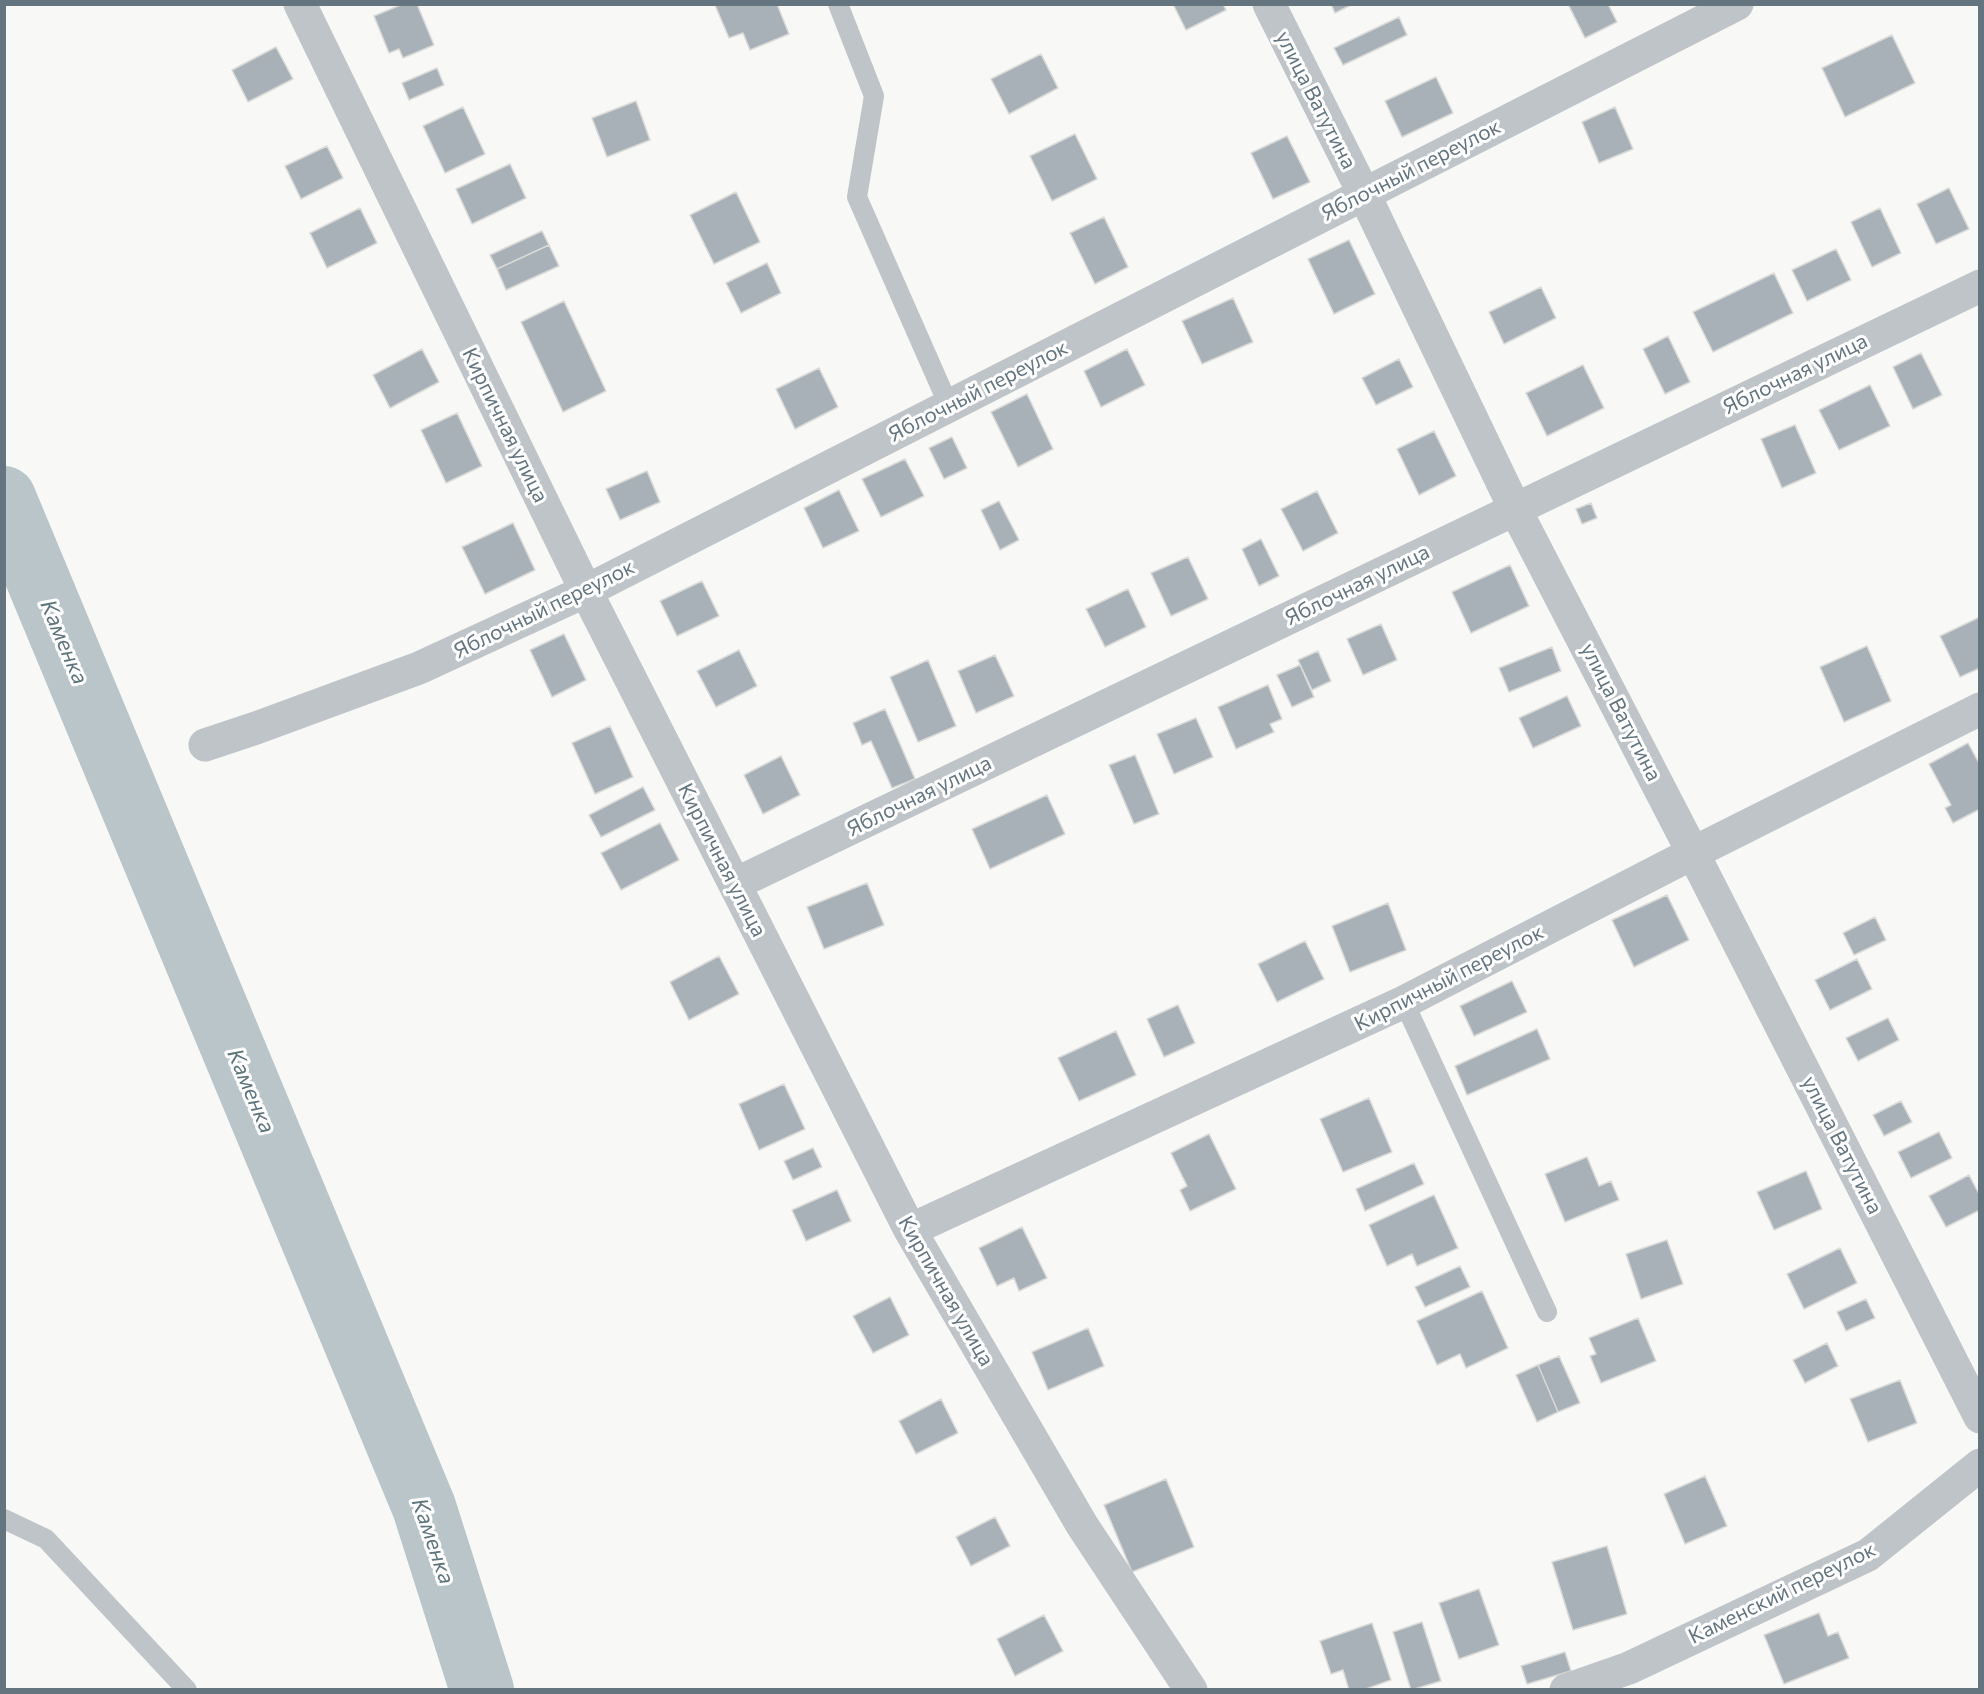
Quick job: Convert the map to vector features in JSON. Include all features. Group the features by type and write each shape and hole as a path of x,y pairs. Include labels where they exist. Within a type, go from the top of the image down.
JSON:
{"street":[{"name":"Кирпичная улица","path":"300,4 586,591 910,1230 1082,1525 1191,1689"},
{"name":"улица Ватутина","path":"1269,4 1364,194 1515,509 1694,853 1980,1417"},
{"name":"Яблочный переулок","path":"205,744 256,728 419,668 586,591 1737,4"},
{"name":"Яблочная улица","path":"735,884 1980,286"},
{"name":"Кирпичный переулок","path":"910,1230 1404,1002 1980,709"},
{"name":"Каменский переулок","path":"1566,1689 1629,1668 1868,1555 1980,1465"}],"lane":[{"path":"838,4 874,96 857,197 949,406"},
{"path":"1404,1002 1547,1312"},
{"path":"4,1519 46,1539 187,1689"}],"building":[{"path":"403,4 417,4 434,45 403,58 399,49 389,53 374,16"},
{"path":"777,4 789,34 750,50 743,33 729,38 715,5"},
{"path":"1173,4 1223,4 1226,10 1186,30"},
{"path":"1331,4 1353,4 1335,13"},
{"path":"1568,4 1608,4 1617,22 1585,38"},
{"path":"1399,17 1407,35 1343,65 1334,48"},
{"path":"1892,35 1915,83 1845,117 1822,68"},
{"path":"276,47 293,79 248,102 232,70"},
{"path":"1041,54 1058,88 1009,114 991,79"},
{"path":"437,68 444,85 409,100 402,83"},
{"path":"1436,77 1453,113 1402,137 1385,101"},
{"path":"636,101 650,140 607,157 592,118"},
{"path":"463,107 485,154 445,173 423,126"},
{"path":"1615,107 1633,149 1599,163 1582,122"},
{"path":"1075,134 1097,179 1052,201 1030,156"},
{"path":"1287,136 1310,182 1273,199 1251,153"},
{"path":"327,146 343,178 301,199 285,166"},
{"path":"510,164 526,198 472,224 456,189"},
{"path":"1949,188 1969,229 1936,244 1917,204"},
{"path":"736,192 760,242 714,264 690,215"},
{"path":"360,208 377,243 327,268 310,233"},
{"path":"1880,208 1901,253 1872,267 1851,222"},
{"path":"1104,217 1128,267 1095,284 1070,233"},
{"path":"542,231 549,245 497,269 490,255"},
{"path":"1349,240 1375,294 1334,314 1308,259"},
{"path":"549,245 559,266 506,290 497,269"},
{"path":"1836,249 1851,280 1807,301 1792,270"},
{"path":"767,263 781,293 741,313 726,283"},
{"path":"1774,273 1793,313 1713,352 1693,312"},
{"path":"1541,287 1556,318 1504,344 1489,312"},
{"path":"1233,298 1253,342 1202,364 1182,321"},
{"path":"564,301 606,391 563,412 521,322"},
{"path":"1668,336 1690,382 1665,394 1643,349"},
{"path":"422,349 439,382 390,408 373,375"},
{"path":"1127,349 1145,385 1101,407 1084,371"},
{"path":"1921,353 1942,395 1913,409 1893,367"},
{"path":"1399,359 1413,387 1376,405 1362,378"},
{"path":"1583,365 1604,408 1547,436 1526,393"},
{"path":"819,368 838,407 795,429 776,389"},
{"path":"1870,385 1890,426 1839,450 1819,410"},
{"path":"1027,394 1053,449 1018,467 991,412"},
{"path":"457,413 482,466 446,483 421,430"},
{"path":"1795,425 1816,473 1782,488 1761,439"},
{"path":"1434,431 1456,476 1419,495 1397,449"},
{"path":"952,437 967,468 944,479 929,448"},
{"path":"905,459 924,496 881,517 862,479"},
{"path":"647,471 660,502 620,520 606,489"},
{"path":"839,490 859,531 823,548 804,508"},
{"path":"1317,491 1338,533 1303,551 1281,509"},
{"path":"999,501 1019,540 1000,550 981,510"},
{"path":"1591,503 1597,518 1582,524 1576,509"},
{"path":"513,523 535,570 485,594 462,547"},
{"path":"1261,539 1279,576 1259,586 1242,549"},
{"path":"1188,557 1208,599 1171,616 1151,573"},
{"path":"1510,565 1529,606 1471,633 1452,592"},
{"path":"702,581 719,616 677,636 660,601"},
{"path":"1128,589 1146,627 1105,647 1086,609"},
{"path":"1980,617 1980,668 1960,677 1940,636"},
{"path":"1381,624 1397,660 1363,675 1347,639"},
{"path":"564,634 586,680 552,697 530,650"},
{"path":"1867,646 1891,701 1844,722 1820,667"},
{"path":"1552,647 1561,671 1509,692 1499,668"},
{"path":"739,650 757,686 716,707 697,671"},
{"path":"1318,651 1331,681 1312,690 1298,660"},
{"path":"995,655 1014,696 976,713 958,671"},
{"path":"928,660 956,726 918,742 890,677"},
{"path":"1300,665 1314,697 1292,707 1277,675"},
{"path":"1268,685 1282,719 1270,724 1274,732 1236,749 1218,707"},
{"path":"1567,696 1581,726 1533,748 1519,718"},
{"path":"885,709 915,779 892,788 871,741 862,745 853,723"},
{"path":"1196,718 1213,757 1174,774 1157,734"},
{"path":"610,726 633,777 595,794 572,743"},
{"path":"1968,743 1980,765 1980,809 1953,823 1945,808 1951,805 1929,764"},
{"path":"1135,755 1159,814 1134,824 1109,765"},
{"path":"781,756 800,795 763,814 744,775"},
{"path":"643,787 655,810 601,837 589,815"},
{"path":"1047,795 1065,834 990,869 972,829"},
{"path":"660,823 679,860 621,890 601,853"},
{"path":"867,883 884,925 824,949 807,907"},
{"path":"1667,895 1689,940 1634,967 1612,920"},
{"path":"1388,903 1406,950 1350,972 1332,926"},
{"path":"1875,917 1886,940 1854,955 1843,933"},
{"path":"1305,941 1324,979 1277,1002 1258,964"},
{"path":"719,956 739,994 689,1020 670,982"},
{"path":"1857,959 1872,989 1830,1010 1815,980"},
{"path":"1512,981 1527,1012 1474,1036 1460,1006"},
{"path":"1178,1005 1195,1043 1164,1057 1147,1019"},
{"path":"1888,1018 1899,1040 1858,1061 1846,1038"},
{"path":"1537,1029 1550,1059 1467,1095 1455,1066"},
{"path":"1116,1031 1136,1075 1079,1101 1058,1058"},
{"path":"784,1084 805,1129 759,1150 739,1104"},
{"path":"1369,1098 1392,1152 1343,1172 1320,1119"},
{"path":"1901,1101 1912,1122 1884,1136 1873,1115"},
{"path":"1939,1132 1952,1158 1911,1178 1898,1152"},
{"path":"1209,1134 1236,1189 1190,1211 1180,1190 1187,1186 1171,1153"},
{"path":"813,1148 822,1167 793,1180 784,1161"},
{"path":"1587,1157 1599,1186 1611,1181 1619,1200 1565,1222 1545,1174"},
{"path":"1414,1163 1424,1184 1365,1211 1356,1189"},
{"path":"1806,1171 1822,1209 1774,1230 1757,1192"},
{"path":"1969,1175 1980,1196 1980,1210 1946,1227 1929,1196"},
{"path":"837,1190 851,1221 806,1241 792,1210"},
{"path":"1434,1195 1458,1248 1417,1266 1412,1254 1387,1266 1369,1225"},
{"path":"1022,1227 1047,1278 1019,1291 1014,1278 997,1286 979,1248"},
{"path":"1667,1240 1683,1284 1641,1299 1626,1254"},
{"path":"1840,1248 1857,1283 1804,1309 1787,1274"},
{"path":"1460,1266 1470,1287 1425,1307 1415,1287"},
{"path":"1482,1291 1508,1348 1466,1368 1460,1354 1437,1365 1417,1321"},
{"path":"890,1297 909,1335 873,1353 853,1316"},
{"path":"1866,1299 1875,1318 1846,1331 1837,1312"},
{"path":"1638,1318 1656,1361 1601,1383 1590,1356 1596,1354 1589,1338"},
{"path":"1088,1328 1104,1366 1048,1390 1032,1352"},
{"path":"1827,1343 1838,1366 1805,1383 1793,1360"},
{"path":"1559,1356 1580,1403 1558,1412 1538,1365"},
{"path":"1538,1365 1558,1412 1537,1422 1516,1375"},
{"path":"1900,1380 1917,1423 1868,1442 1850,1399"},
{"path":"941,1399 958,1433 916,1454 899,1421"},
{"path":"1705,1476 1727,1526 1685,1544 1664,1494"},
{"path":"1166,1479 1194,1547 1132,1572 1104,1505"},
{"path":"995,1517 1010,1546 971,1566 956,1537"},
{"path":"1607,1546 1627,1614 1573,1630 1552,1562"},
{"path":"1479,1589 1499,1645 1459,1659 1439,1603"},
{"path":"1819,1613 1828,1636 1838,1632 1849,1658 1784,1684 1764,1635"},
{"path":"1044,1615 1063,1651 1015,1676 997,1639"},
{"path":"1422,1622 1441,1681 1411,1690 1393,1632"},
{"path":"1372,1623 1391,1680 1363,1690 1349,1690 1343,1670 1331,1674 1320,1641"},
{"path":"1565,1652 1571,1671 1527,1684 1521,1666"}],"waterway":[{"name":"Каменка","path":"4,498 424,1507 482,1690"}]}
